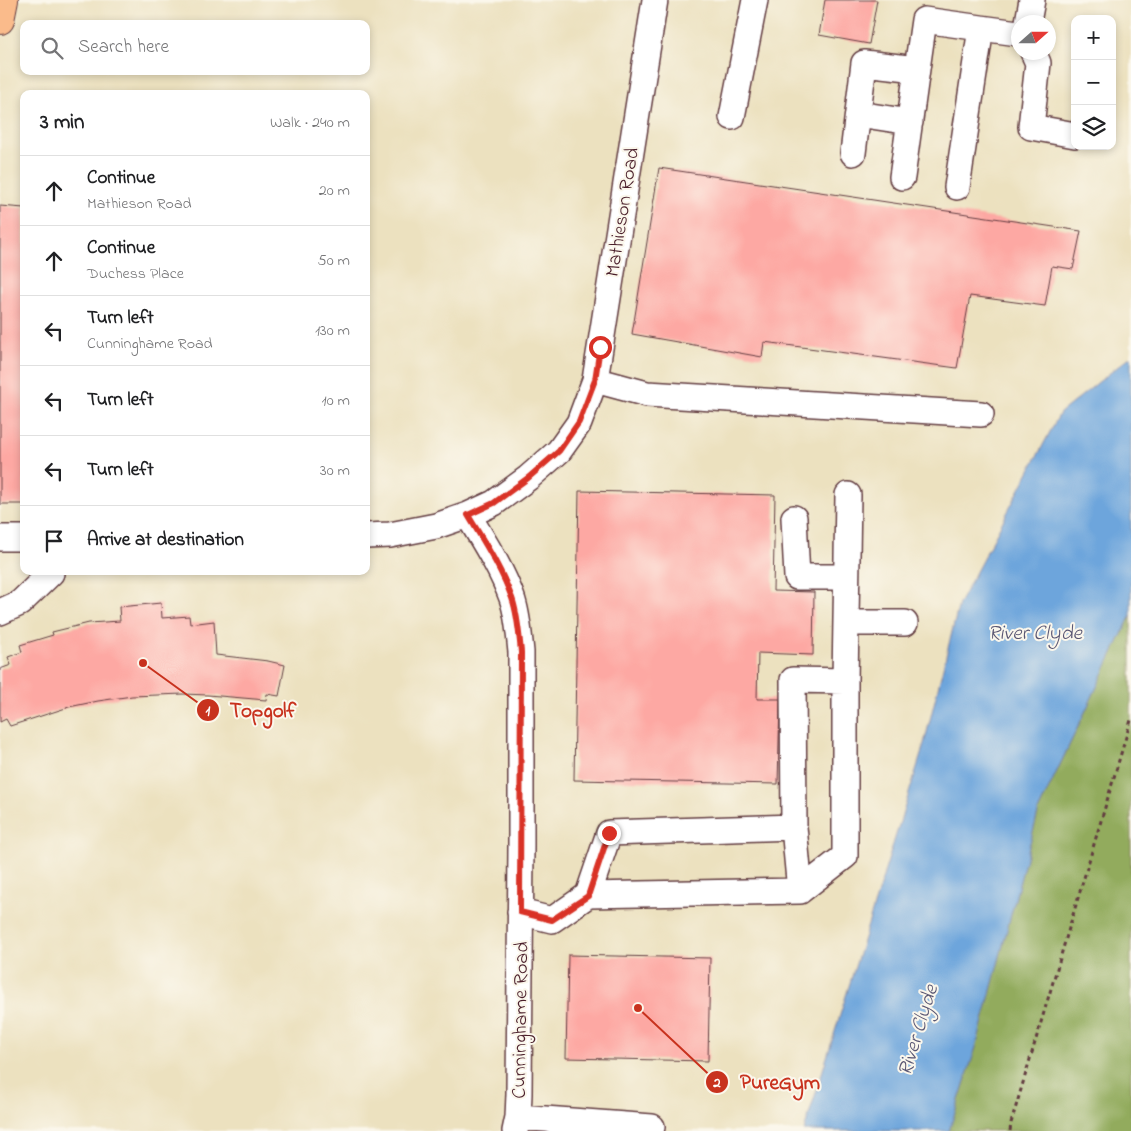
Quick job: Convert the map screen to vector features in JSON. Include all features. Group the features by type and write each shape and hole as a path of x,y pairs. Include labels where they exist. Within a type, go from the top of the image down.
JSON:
{"main road":[{"path":"0,20 4,0"}],"street":[{"name":"Mathieson Road","path":"370,536 390,535 436,526 468,515 494,503 528,478 559,451 579,422 595,380 655,0"},
{"path":"732,117 755,0"},
{"path":"1029,15 1032,0"},
{"path":"902,177 924,20 1011,32"},
{"path":"957,188 981,28"},
{"path":"1037,60 1031,127 1071,135"},
{"path":"853,153 864,63 917,69"},
{"path":"858,114 910,122"},
{"path":"595,380 647,394 981,414"},
{"path":"520,912 552,920 588,896 800,890 845,856 844,681 848,495"},
{"name":"Cunninghame Road","path":"468,515 498,566 513,599 521,652 520,1094 517,1124 652,1127"},
{"path":"794,518 797,576 846,577"},
{"path":"0,538 20,538"},
{"path":"0,612 20,603 49,575"},
{"path":"846,623 905,623"},
{"path":"800,890 794,826 793,680 844,681"},
{"path":"588,896 609,833 794,826"}],"path":[{"path":"1010,1131 1131,720"}],"green space":[{"path":"1131,615 1131,1131 949,1131 976,1047 1039,809"}],"water":[{"name":"River Clyde","path":"1131,356 1131,615 1039,809 976,1047 949,1131 804,1131 923,748 959,604 1060,413"}],"building":[{"path":"825,0 877,0 869,44 819,35"},
{"path":"659,168 1081,231 1073,269 1052,266 1045,306 970,296 957,368 764,342 762,357 632,334"},
{"path":"0,206 20,208 20,504 0,504"},
{"path":"579,491 775,495 773,591 814,592 813,655 758,653 757,699 780,699 778,784 574,780"},
{"path":"161,603 162,618 189,616 190,624 214,621 216,655 268,661 285,665 279,696 267,694 266,700 183,694 132,696 69,707 10,726 6,719 0,722 0,669 11,665 8,657 22,652 20,645 53,635 52,632 89,623 120,621 119,607"},
{"path":"568,955 710,958 708,1061 566,1058"}],"place":[{"name":"Topgolf","path":"143,663"},
{"name":"PureGym","path":"638,1008"}],"route":[{"path":"600,347 595,380 579,422 559,451 528,478 494,503 468,515 498,566 513,599 518,624 521,652 520,912 552,920 588,896 609,833"}]}
